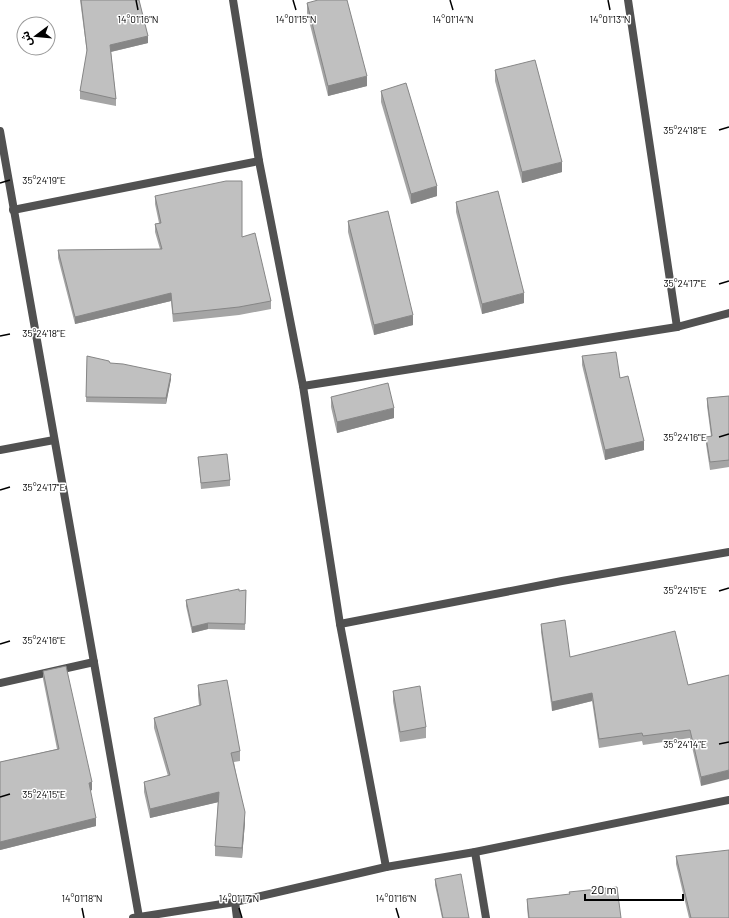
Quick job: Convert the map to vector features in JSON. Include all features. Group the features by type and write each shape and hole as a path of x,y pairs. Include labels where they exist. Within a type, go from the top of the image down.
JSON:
{"street":[{"path":"233,0 260,161 303,386 340,624 386,867"},
{"path":"628,0 678,327"},
{"path":"0,130 94,662 136,917 235,902 386,867 475,852 729,800"},
{"path":"13,210 260,161"},
{"path":"303,386 678,327 729,313"},
{"path":"0,450 54,440"},
{"path":"340,624 562,581 729,552"},
{"path":"0,683 94,662"},
{"path":"475,852 486,918"},
{"path":"235,902 238,918"}],"building":[{"path":"81,0 139,0 148,36 110,45 116,99 80,91 87,50"},
{"path":"318,0 347,0 367,76 328,86 307,3"},
{"path":"535,60 562,162 522,172 495,70"},
{"path":"406,83 437,186 411,194 381,91"},
{"path":"226,181 242,181 242,237 255,233 271,301 239,307 173,314 171,293 75,317 58,250 162,249 155,224 161,223 155,196"},
{"path":"498,191 524,293 482,304 456,202"},
{"path":"388,211 413,315 374,325 348,221"},
{"path":"616,352 620,378 628,376 644,441 605,450 582,356"},
{"path":"87,356 109,361 110,363 123,364 171,374 166,398 86,397"},
{"path":"388,383 394,408 337,422 331,397"},
{"path":"729,396 729,460 710,462 706,437 712,436 707,398"},
{"path":"227,454 230,480 201,483 198,457"},
{"path":"239,589 239,591 246,590 245,624 208,623 192,627 186,600"},
{"path":"565,620 570,657 675,631 688,685 729,675 729,770 701,777 690,730 643,736 642,733 599,739 592,693 552,702 541,624"},
{"path":"66,666 92,782 89,783 96,818 0,842 0,762 59,749 43,671"},
{"path":"227,680 240,751 231,753 245,812 242,848 215,846 219,792 150,809 144,782 170,775 154,718 201,705 198,685"},
{"path":"420,686 426,727 400,732 393,691"},
{"path":"729,850 729,918 691,918 676,856"},
{"path":"461,874 469,918 443,918 435,879"},
{"path":"617,887 621,918 529,918 527,899 570,894 569,892"}]}
